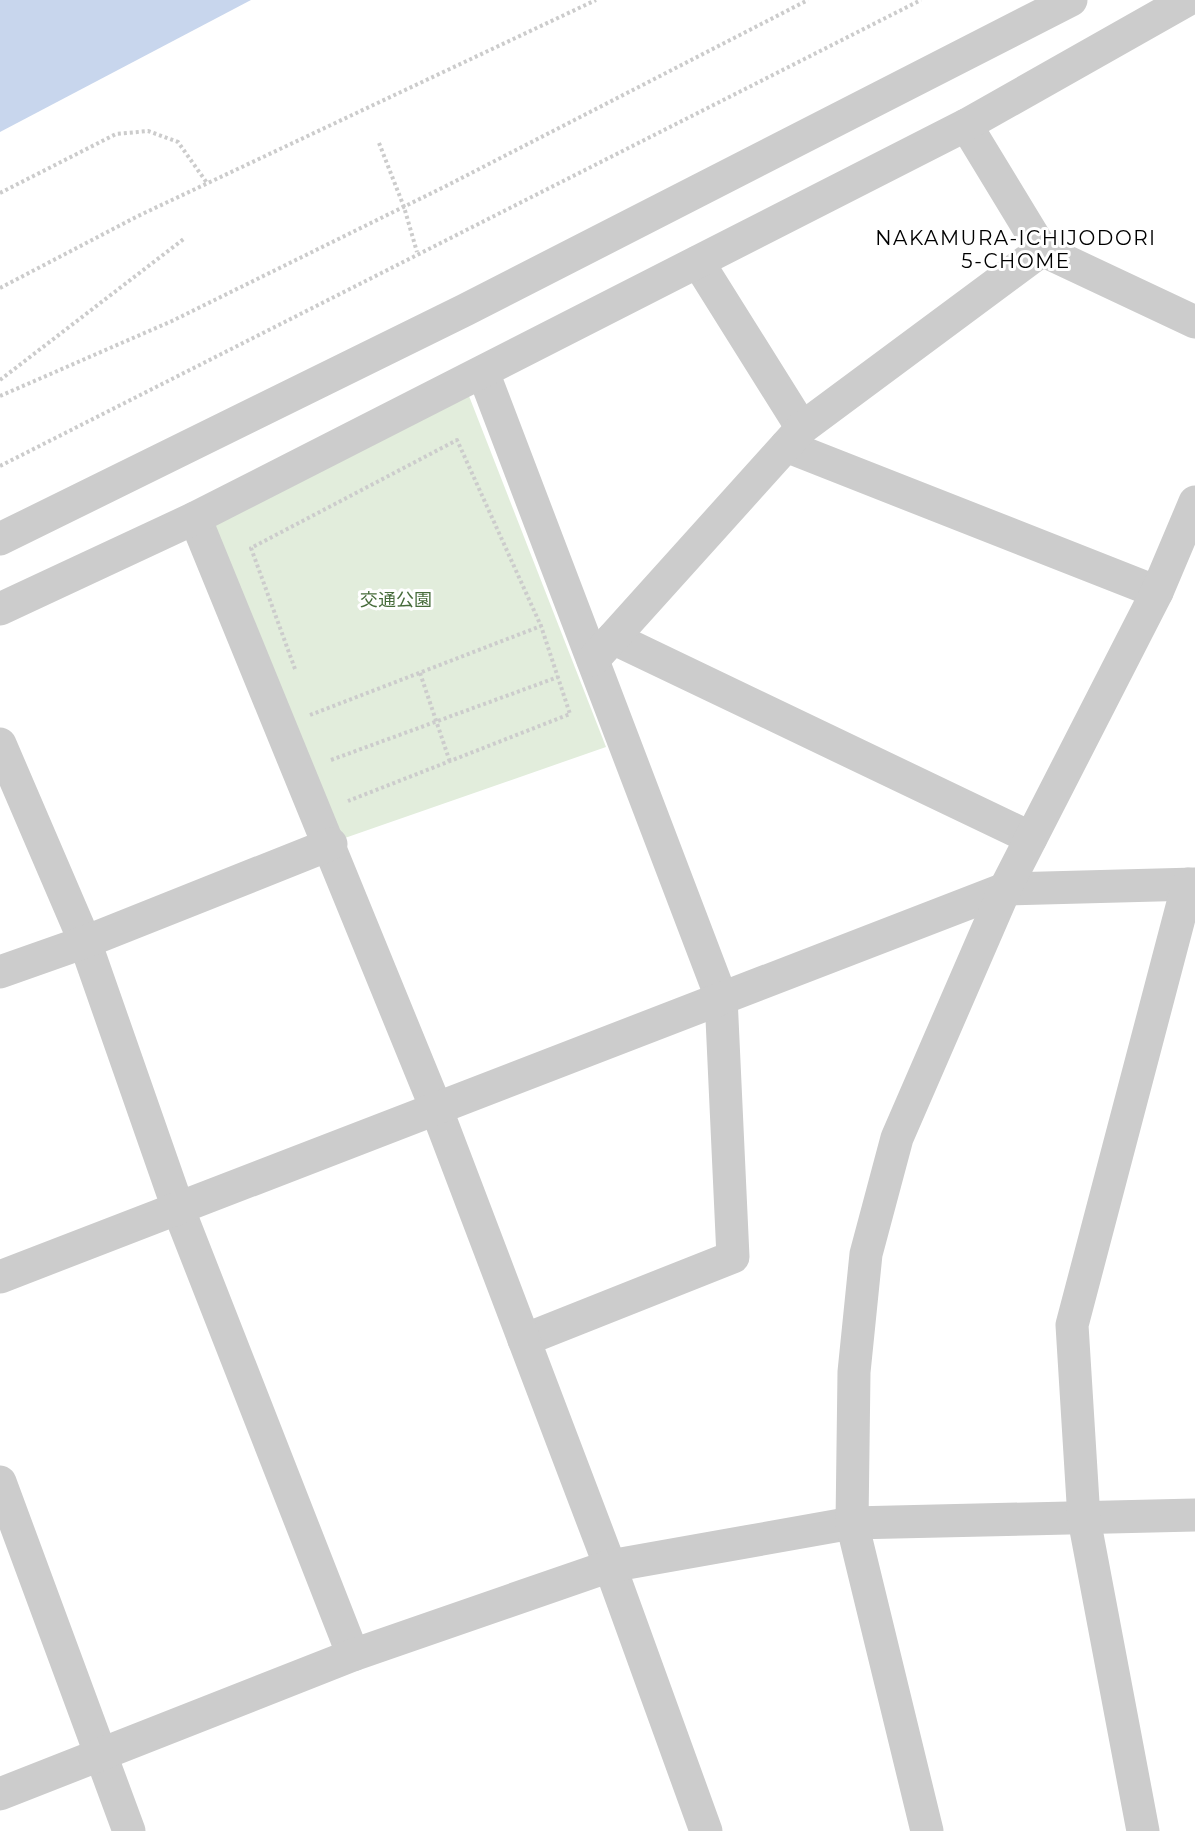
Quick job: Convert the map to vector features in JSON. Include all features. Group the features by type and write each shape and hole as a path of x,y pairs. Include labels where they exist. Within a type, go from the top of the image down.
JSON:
{"street":[{"path":"0,539 465,310 1071,0"},
{"path":"0,609 195,518 966,125 1186,0"},
{"path":"966,125 1042,250 1195,322"},
{"path":"603,649 794,437 1042,250"},
{"path":"698,262 794,437 1157,592"},
{"path":"483,372 603,649 722,997 733,1257 524,1340"},
{"path":"927,1831 852,1523 854,1372 866,1254 897,1138 1005,889 1157,592 1195,502"},
{"path":"195,518 331,844 436,1108 610,1566 706,1831"},
{"path":"603,649 1031,838"},
{"path":"0,744 84,942 178,1208 353,1655"},
{"path":"0,972 84,942 331,844"},
{"path":"0,1277 1005,889 1191,884 1071,1325 1084,1520 1143,1831"},
{"path":"0,1482 103,1754 129,1831"},
{"path":"0,1794 353,1655 610,1566 852,1523 1084,1520 1195,1515"}],"path":[{"path":"0,288 207,183 596,0"},
{"path":"0,396 172,321 404,207 807,0"},
{"path":"0,466 921,0"},
{"path":"0,193 117,134 148,131 178,142 207,183"},
{"path":"379,143 404,207 417,252"},
{"path":"0,380 185,238"},
{"path":"295,670 250,548 457,440 541,626 570,714 348,802 344,792"},
{"path":"281,726 541,626"},
{"path":"420,673 450,762"},
{"path":"331,760 558,677"},
{"path":"307,703 315,723"},
{"path":"327,751 335,771"}],"green space":[{"name":"交通公園","path":"469,396 606,747 342,839 213,526"}],"water":[{"path":"0,0 251,0 0,132"}],"district":[{"name":"NAKAMURA-ICHIJODORI 5-CHOME","path":"1016,250"}]}
